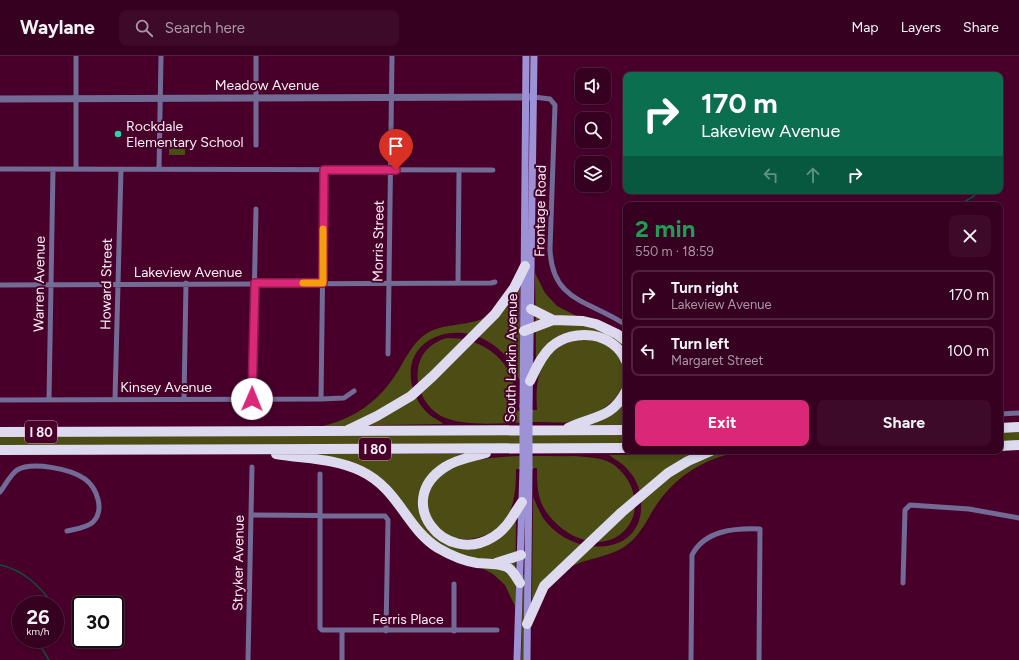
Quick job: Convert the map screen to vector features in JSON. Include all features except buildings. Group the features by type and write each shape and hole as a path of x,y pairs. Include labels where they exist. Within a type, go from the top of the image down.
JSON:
{"highway":[{"path":"347,431 377,416 411,396 433,376 495,314 514,288 525,266"},
{"path":"531,309 553,320"},
{"path":"527,329 553,320 583,321 596,324 617,334 623,339"},
{"path":"530,381 545,354 551,347 566,338 576,335 593,336 610,342 623,356"},
{"path":"561,431 605,414 617,405 623,396"},
{"path":"1003,428 1019,427"},
{"name":"I 80","path":"0,432 623,430"},
{"path":"1003,446 1019,445"},
{"name":"I 80","path":"0,450 623,448"},
{"path":"252,449 296,458 331,461 363,472 381,484 395,498 417,529 432,543 463,560 494,564 509,569 520,583"},
{"path":"498,449 463,459 445,466 437,472 424,493 423,505 426,517 432,528 443,537 456,543 475,544 484,542 499,533 522,502"},
{"path":"527,624 544,586 622,512 668,473 688,461 704,454"},
{"path":"494,564 521,555"}],"main road":[{"name":"South Larkin Avenue","path":"526,56 525,266 530,381 526,408"},
{"name":"South Larkin Avenue","path":"527,660 526,408 527,329 531,309 534,56"},
{"name":"South Larkin Avenue","path":"517,660 522,502 526,468"}],"street":[{"path":"76,56 76,169"},
{"path":"160,169 161,56"},
{"path":"256,56 256,145"},
{"name":"Morris Street","path":"388,354 392,170 392,56"},
{"name":"Meadow Avenue","path":"0,100 534,97"},
{"name":"Frontage Road","path":"534,97 550,98 555,105 550,249 555,277 562,287 572,296 623,323"},
{"path":"0,169 493,170"},
{"name":"Warren Avenue","path":"49,399 53,169"},
{"name":"Howard Street","path":"115,399 121,169"},
{"path":"321,399 324,170"},
{"path":"458,283 459,170"},
{"path":"252,399 256,209"},
{"name":"Lakeview Avenue","path":"0,285 186,283 390,284 495,282"},
{"path":"184,399 186,283"},
{"name":"Kinsey Avenue","path":"0,400 321,399 344,398 354,391"},
{"path":"1003,414 1019,413"},
{"path":"0,492 17,470 34,465 71,473 85,479 93,488 98,498 99,506 94,522 89,525 67,531"},
{"name":"Stryker Avenue","path":"248,660 252,467"},
{"path":"320,474 321,515"},
{"path":"903,583 904,510 906,508 914,504 955,508 1019,518"},
{"path":"251,515 385,516 388,520 386,631"},
{"name":"Ferris Place","path":"321,515 320,628 325,631 496,630"},
{"path":"691,660 692,555 701,541 710,536 737,529 760,529 759,660"},
{"path":"454,584 454,631"},
{"path":"342,631 342,660"}],"shaded area":[{"path":"171,141 176,149 185,148 185,155 169,155 169,143"},
{"path":"535,273 545,293 557,306 602,329 623,342 623,354 580,332 536,362"},
{"path":"520,284 520,380 508,359 491,343 473,335 458,333 444,334 431,339 421,347 414,358 411,372 413,389 420,404 428,413 443,424 323,426 335,423 356,413 375,399 391,381 412,348 423,336 439,328 474,322 482,319 497,308"},
{"path":"447,338 458,338 469,341 479,344 497,356 504,364 513,383 515,411 537,410 537,386 539,374 544,363 560,346 571,342 594,340 605,344 614,351 623,366 623,385 621,391 615,399 607,406 598,412 579,420 564,422 490,424 453,420 443,417 432,409 423,397 418,383 418,369 421,358 432,345"},
{"path":"623,398 623,425 584,425"},
{"path":"1019,431 1019,441 1003,442 1003,432"},
{"path":"623,434 623,445 0,446 0,436"},
{"path":"302,454 468,454 428,479 426,525 471,547 516,517 515,606 505,585 493,574 436,544 383,482"},
{"path":"729,454 699,466 679,479 662,497 640,532 628,544 607,555 576,564 569,568 564,571 546,590 532,599 533,497 547,523 560,534 575,542 591,546 607,546 621,542 632,533 640,519 641,500 639,488 631,473 624,465 609,455"},
{"path":"519,456 574,456 607,461 624,474 630,483 635,503 634,514 630,523 623,532 612,539 600,542 588,541 576,537 555,522 541,502 538,490 537,468 516,469 515,490 511,509 507,518 493,531 483,536 466,539 451,536 439,529 431,518 428,506 429,492 437,479 452,466 492,458"},
{"path":"523,575 525,575 524,660 521,660"}],"waterway":[{"path":"964,202 976,194"},
{"path":"0,565 9,567 24,575 37,585 47,596"},
{"path":"42,648 49,660"}],"slow traffic":[{"path":"303,283 323,283 323,229"}],"place":[{"name":"Rockdale Elementary School","path":"118,134"}],"route":[{"path":"252,399 255,283 323,283 324,170 396,170"}]}
